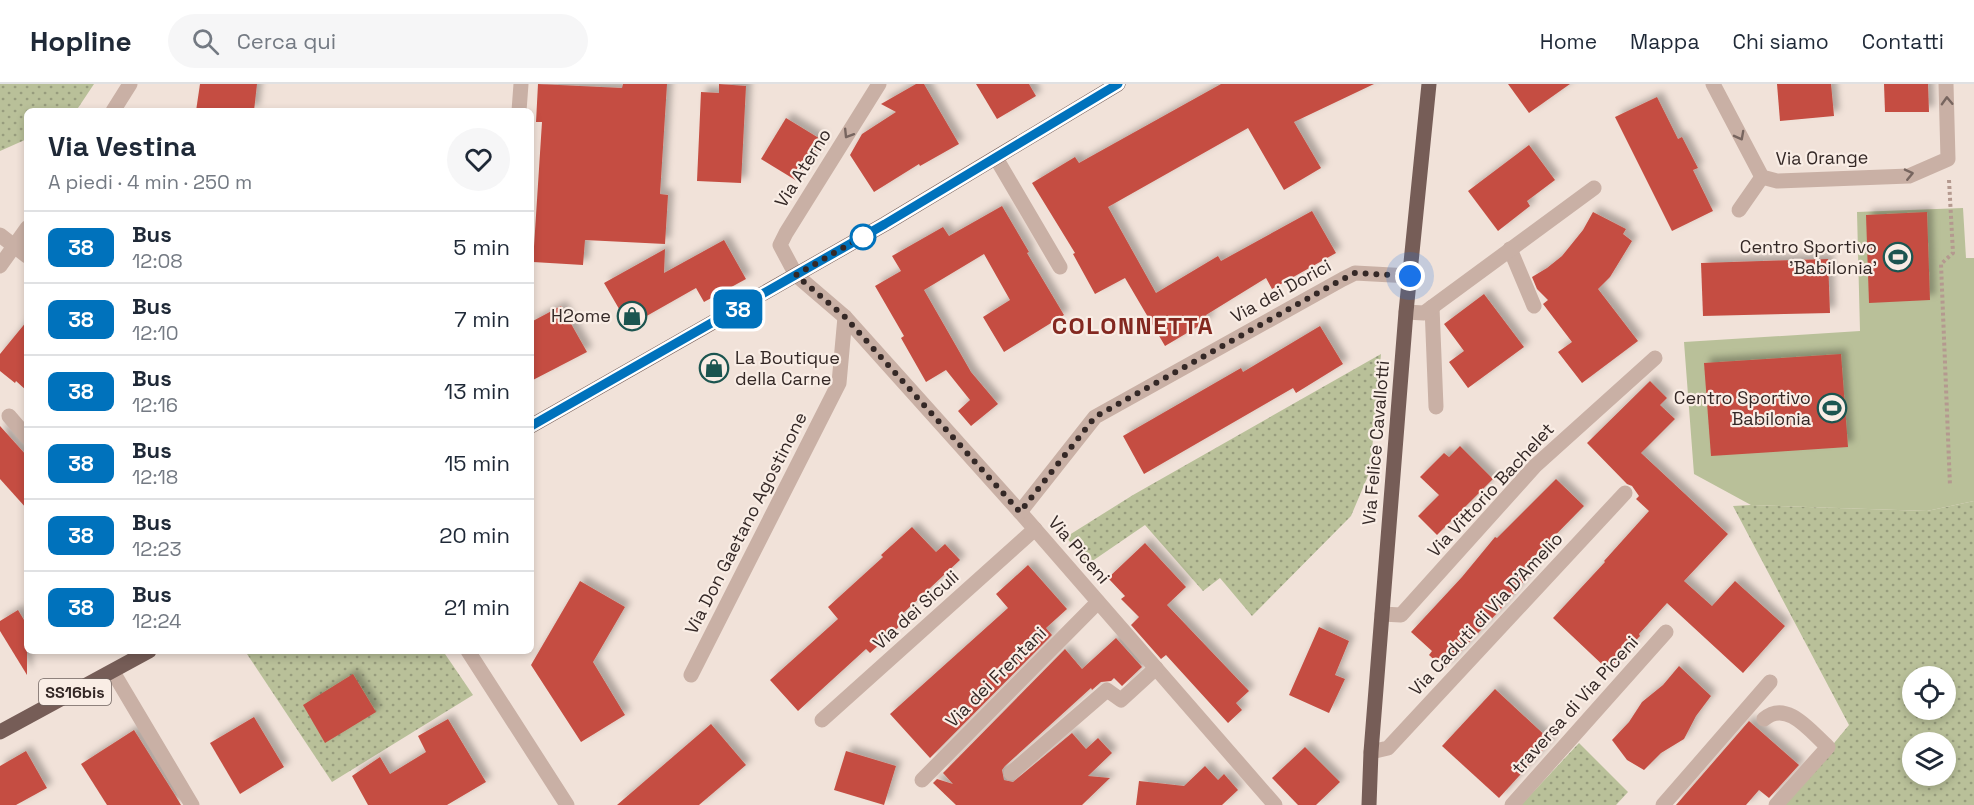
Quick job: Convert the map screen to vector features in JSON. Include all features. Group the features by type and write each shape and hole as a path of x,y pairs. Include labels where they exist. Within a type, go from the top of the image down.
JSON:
{"main road":[{"path":"534,424 796,275 1118,84"},
{"name":"Via Felice Cavallotti","path":"1369,805 1371,752 1406,312 1429,84"},
{"name":"SS16bis","path":"0,732 144,654"}],"street":[{"path":"115,108 130,84"},
{"path":"519,108 521,84"},
{"name":"Via Aterno","path":"796,275 780,245 879,84"},
{"name":"Via Orange","path":"1713,84 1762,177 1777,181 1909,176 1948,159"},
{"path":"1946,84 1948,159"},
{"path":"996,158 1060,267"},
{"path":"1739,210 1762,177"},
{"path":"1406,312 1424,313 1594,188"},
{"path":"0,266 24,232"},
{"path":"0,235 24,254"},
{"path":"1510,249 1534,306"},
{"name":"Via dei Dorici","path":"1020,512 1095,417 1355,273 1410,276"},
{"name":"Via Piceni","path":"796,275 845,317 1035,529 1275,805"},
{"path":"1432,307 1436,407"},
{"name":"Via Don Gaetano Agostinone","path":"691,675 838,383 845,317"},
{"name":"Via Vittorio Bachelet","path":"1382,614 1401,615 1535,466 1654,358"},
{"path":"9,416 24,434"},
{"name":"Via Caduti di Via D'Amelio","path":"1371,752 1388,748 1625,494"},
{"name":"Via dei Siculi","path":"822,720 1035,529"},
{"name":"Via dei Frentani","path":"922,780 1098,602"},
{"name":"traversa di Via Piceni","path":"1512,805 1666,632"},
{"path":"470,654 567,805"},
{"path":"1011,773 1107,690 1120,700 1156,668"},
{"path":"113,672 192,805"},
{"path":"1663,805 1770,682"},
{"path":"1764,719 1774,712 1788,713 1828,747 1776,805"}],"path":[{"path":"1948,159 1953,253 1941,264 1950,486"}],"green space":[{"path":"0,84 94,84 78,108 24,108 24,140 0,151"},
{"name":"Centro Sportivo Babilonia","path":"1963,208 1966,258 1974,258 1974,501 1927,511 1751,505 1694,474 1684,342 1860,331 1857,212"},
{"path":"1381,354 1370,471 1351,516 1252,616 1220,578 1203,591 1145,525 1088,564 1066,537 1133,495"},
{"path":"1974,501 1974,805 1783,805 1849,725 1733,506 1927,511"},
{"path":"247,654 445,654 473,695 332,782"},
{"path":"1579,743 1628,792 1616,805 1521,805"}],"building":[{"path":"200,84 257,84 254,108 196,108"},
{"path":"538,84 622,88 623,84 667,84 660,194 668,195 665,244 585,240 583,265 534,262 542,122 536,122"},
{"path":"719,84 746,86 741,183 697,181 701,92 719,93"},
{"path":"916,84 924,84 959,144 920,166 919,164 874,192 850,155 862,134 896,112 881,104"},
{"path":"976,84 1029,84 1036,96 997,119"},
{"path":"1221,84 1374,84 1294,122 1321,168 1284,190 1248,128 1108,207 1156,293 1218,256 1221,261 1312,211 1336,253 1272,289 1266,278 1206,315 1209,320 1165,346 1125,278 1095,294 1073,254 1075,253 1032,183 1075,157 1079,163"},
{"path":"1508,84 1570,84 1529,113"},
{"path":"1777,84 1831,84 1834,116 1780,121"},
{"path":"1884,84 1928,84 1929,112 1885,112"},
{"path":"1657,97 1678,139 1682,137 1698,168 1693,170 1713,211 1672,231 1615,117"},
{"path":"786,118 822,140 797,181 761,159"},
{"path":"1529,145 1555,180 1527,201 1530,206 1498,231 1468,191"},
{"path":"1002,206 1064,315 1004,352 983,317 1010,300 984,254 924,290 971,372 998,404 971,426 958,411 970,400 946,370 926,382 901,338 904,336 875,286 901,271 892,256 943,227 949,236"},
{"path":"1593,212 1626,229 1623,234 1632,241 1610,277 1598,289 1638,341 1582,383 1558,352 1572,342 1543,304 1548,300 1537,289 1532,277 1562,256 1583,230"},
{"name":"Centro Sportivo 'Babilonia'","path":"1927,212 1930,300 1869,303 1866,215"},
{"path":"724,240 746,279 704,302 696,288 629,326 604,283 665,249 664,273"},
{"path":"1828,259 1830,313 1703,316 1701,263"},
{"path":"1484,294 1524,347 1468,388 1449,362 1464,351 1444,324"},
{"path":"561,306 587,352 534,379 534,320"},
{"path":"24,325 24,388 0,371 0,354"},
{"path":"1320,326 1343,364 1296,393 1293,388 1144,474 1123,436 1241,368 1243,372"},
{"path":"1841,354 1848,447 1711,456 1704,363"},
{"path":"1650,381 1667,398 1660,405 1675,419 1641,453 1728,534 1684,581 1712,606 1735,581 1785,626 1743,673 1667,603 1608,670 1553,618 1649,511 1636,499 1639,496 1632,486 1627,484 1587,443"},
{"path":"0,426 24,453 24,506 0,479"},
{"path":"1460,446 1493,479 1437,535 1418,516 1439,495 1420,477 1444,453 1449,457"},
{"path":"1556,479 1584,506 1527,564 1534,569 1500,610 1444,669 1429,655 1432,651 1411,632 1495,537 1497,538"},
{"path":"912,527 936,552 945,544 960,560 898,618 903,623 870,653 866,649 798,711 770,680 838,619 828,607"},
{"path":"1145,543 1186,587 1167,605 1249,691 1236,703 1242,710 1228,723 1166,655 1161,659 1131,625 1139,617 1121,599 1125,596 1108,578"},
{"path":"1028,565 1067,609 1046,628 1052,635 930,758 890,714 1008,608 996,594"},
{"path":"580,581 625,607 593,662 625,715 581,742 531,665"},
{"path":"18,610 24,620 24,654 27,654 27,675 0,631 0,621"},
{"path":"1319,627 1349,641 1335,675 1345,679 1329,713 1289,695"},
{"path":"1116,638 1142,667 1122,686 1114,678 1111,681 1101,682 1092,690 1091,688 1002,770 1004,780 1013,782 1072,733 1086,749 1098,738 1112,753 1088,776 1110,778 1082,805 956,805 933,783 937,779 953,784 943,773 1065,649 1082,669"},
{"path":"1679,666 1711,696 1696,716 1684,739 1661,753 1644,770 1627,760 1612,740 1629,722 1642,702 1663,685"},
{"path":"353,674 376,712 325,743 303,705"},
{"path":"1495,689 1551,741 1499,798 1442,746"},
{"path":"254,717 284,767 240,794 210,743"},
{"path":"448,719 486,782 447,805 368,805 352,776 380,757 390,774 426,752 418,736"},
{"path":"1749,721 1799,765 1769,798 1759,790 1746,805 1676,805"},
{"path":"711,724 746,765 699,805 617,805"},
{"path":"134,730 181,805 107,805 81,764"},
{"path":"1305,747 1340,782 1316,805 1298,805 1272,778"},
{"path":"26,751 47,788 16,805 0,805 0,766"},
{"path":"846,751 896,766 884,805 834,790"},
{"path":"1205,766 1218,780 1224,774 1238,790 1222,805 1136,805 1139,781 1184,786"}],"bus line":[{"name":"38","path":"534,424 885,224 1118,84"}],"place":[{"name":"Centro Sportivo 'Babilonia'","path":"1898,257"},
{"name":"H2ome","path":"632,316"},
{"name":"La Boutique della Carne","path":"714,368"},
{"name":"Centro Sportivo Babilonia","path":"1832,408"}],"district":[{"name":"COLONNETTA","path":"1133,326"}],"route":[{"path":"863,237 867,234 796,275 845,317 1020,512 1095,417 1355,273 1410,276"}]}
